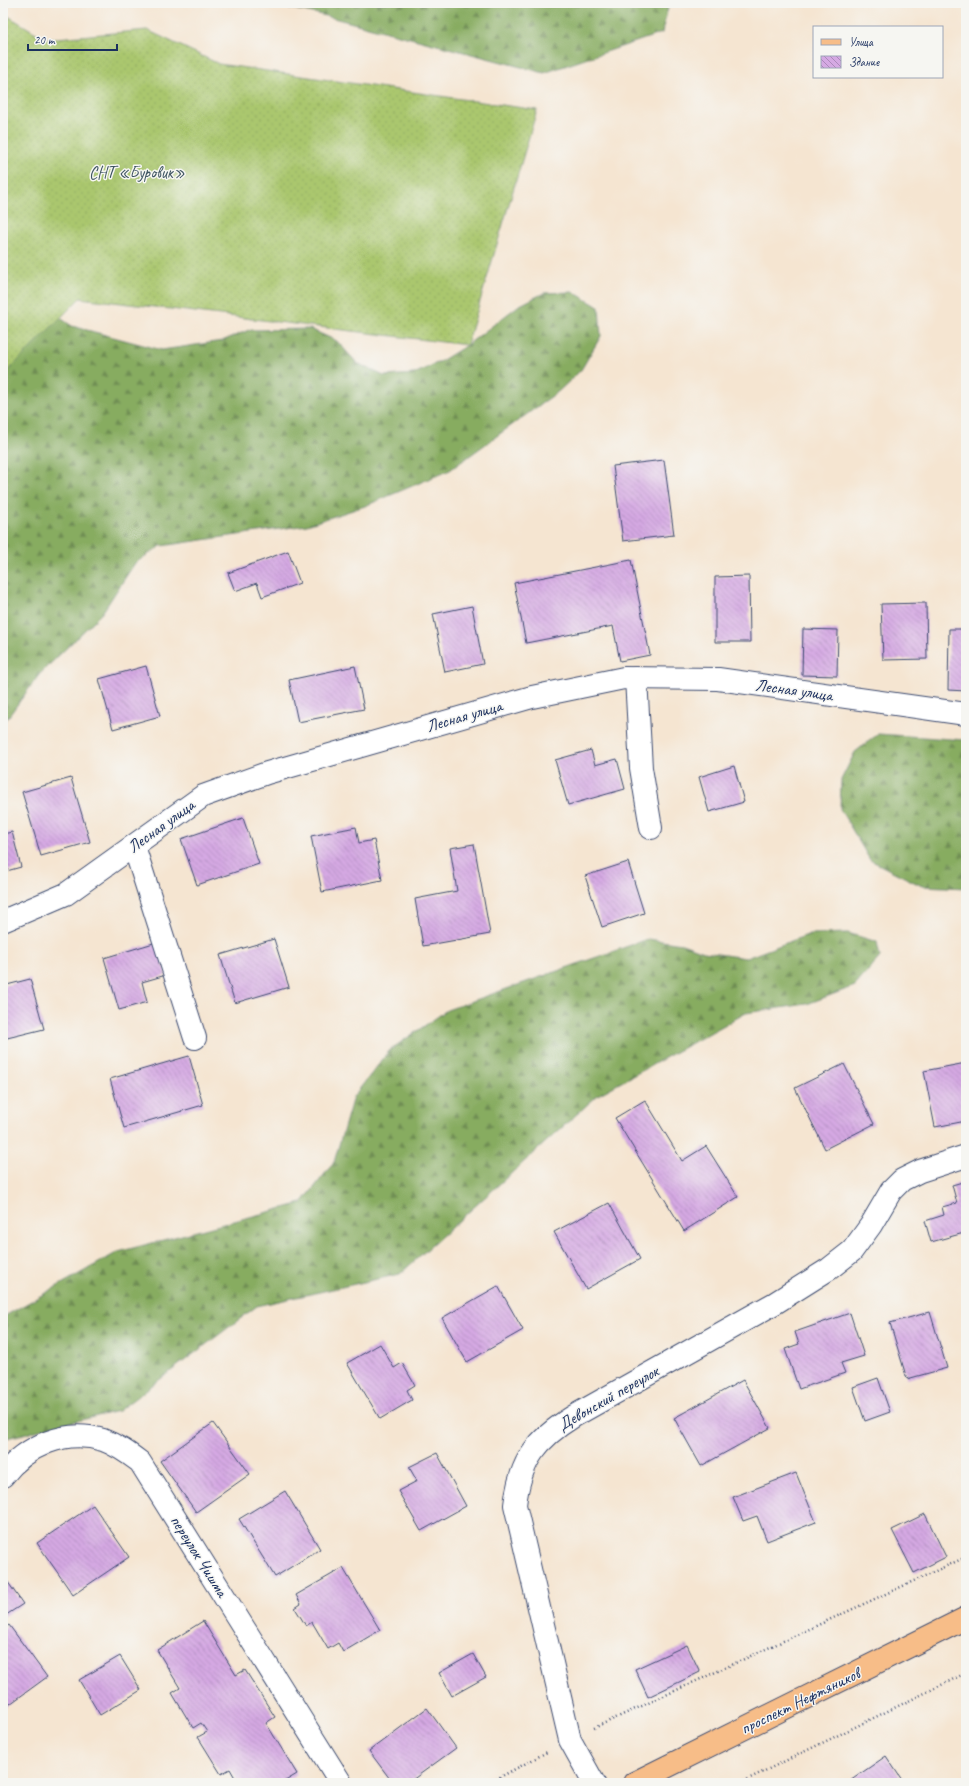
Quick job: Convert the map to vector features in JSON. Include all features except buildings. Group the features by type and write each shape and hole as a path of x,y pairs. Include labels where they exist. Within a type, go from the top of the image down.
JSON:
{"main road":[{"name":"проспект Нефтяников","path":"634,1783 966,1618"}],"street":[{"name":"Лесная улица","path":"3,921 66,894 203,796 267,773 532,697 624,678 718,679 966,714"},
{"path":"636,678 641,768 651,828"},
{"path":"134,846 195,1038"},
{"name":"Девонский переулок","path":"594,1783 570,1740 515,1505 517,1488 522,1470 533,1450 552,1430 574,1416 776,1303 829,1269 852,1251 871,1225 890,1191 902,1180 920,1171 966,1156"},
{"name":"переулок Чишма","path":"3,1476 12,1464 29,1450 50,1440 78,1436 102,1440 122,1449 140,1462 341,1783"}],"path":[{"path":"489,1783 570,1740 966,1557"},
{"path":"740,1783 966,1672"}],"green space":[{"path":"264,3 669,3 662,33 544,73 318,14"},
{"name":"СНТ «Буровик»","path":"3,13 46,39 147,30 219,64 537,110 467,345 80,298 3,376"},
{"path":"3,104 46,308 72,326 162,350 222,341 249,330 310,329 337,341 357,363 384,376 414,374 441,361 467,345 518,306 544,293 573,292 599,307 601,336 581,370 559,391 450,470 365,506 307,525 161,546 135,563 102,613 39,675 3,724"},
{"path":"878,734 966,740 966,888 922,886 870,860 840,809 841,780 855,752"},
{"path":"848,933 877,942 880,957 855,986 807,1004 746,1013 598,1095 400,1274 257,1306 118,1411 3,1439 3,1317 118,1252 302,1203 334,1162 353,1097 390,1050 447,1010 648,939 682,944 704,952 746,958 810,934"}]}
